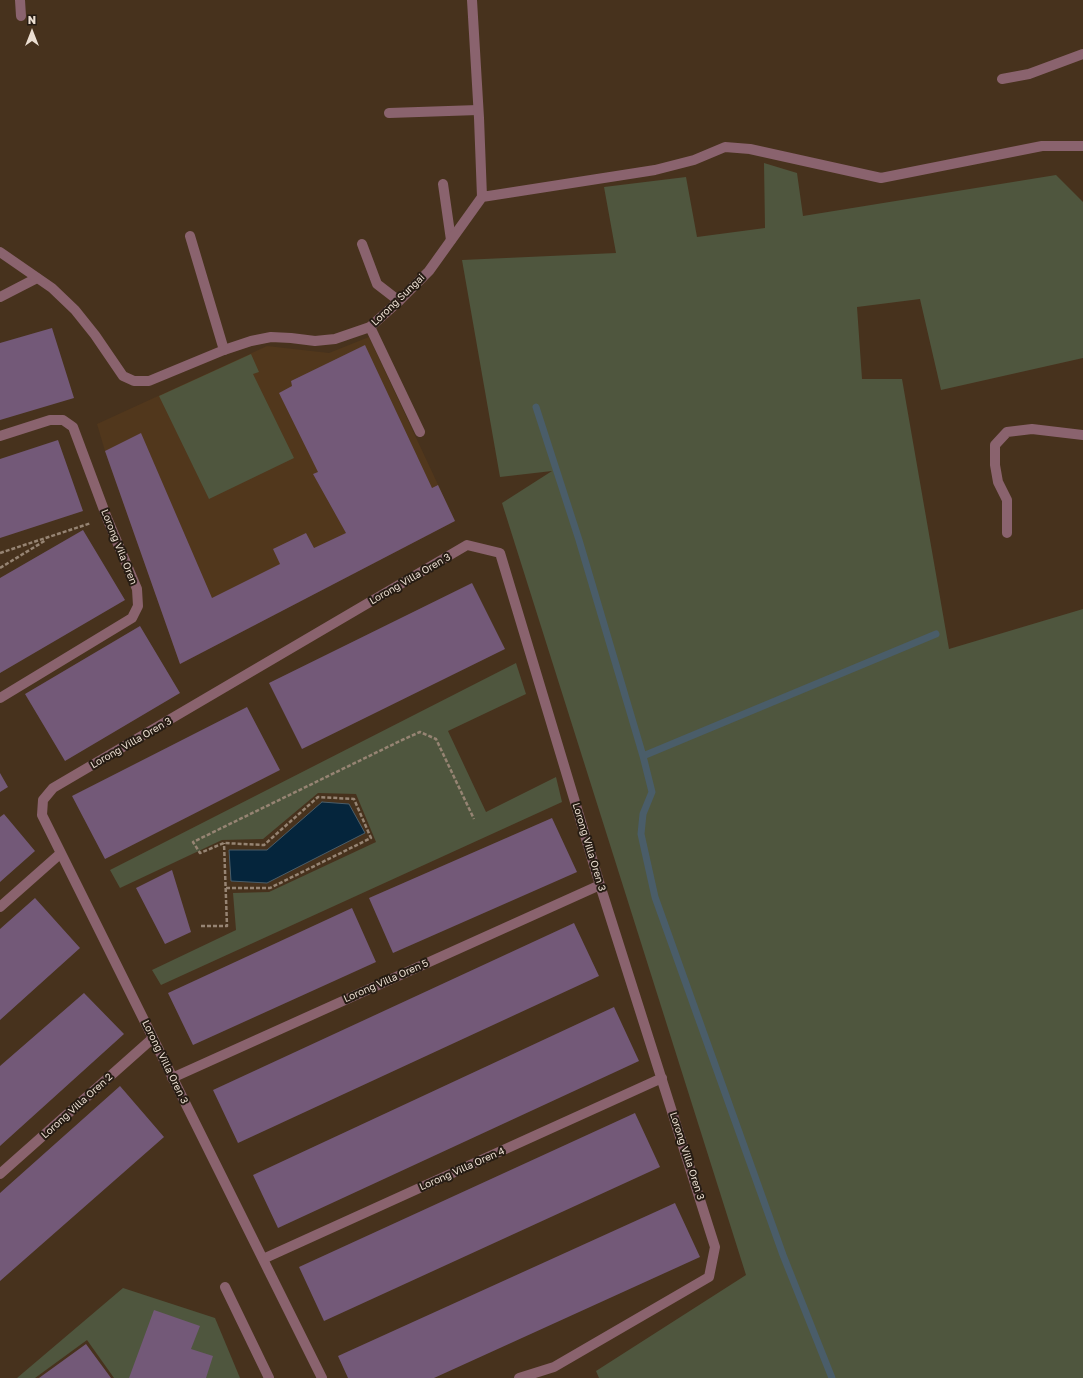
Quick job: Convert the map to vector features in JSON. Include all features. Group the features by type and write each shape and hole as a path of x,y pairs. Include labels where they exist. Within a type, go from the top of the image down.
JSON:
{"street":[{"path":"20,0 21,16"},
{"path":"472,0 482,197 655,170 694,160 725,147 750,149 881,178 1042,146 1083,146"},
{"path":"1002,79 1029,74 1083,54"},
{"path":"388,113 478,110"},
{"path":"443,184 451,240"},
{"name":"Lorong Sungai","path":"0,252 52,288 75,310 95,335 123,376 134,381 150,381 224,350 251,341 271,337 315,341 335,339 370,327 429,271 482,197"},
{"path":"190,236 224,350"},
{"path":"362,244 377,284 399,301"},
{"path":"0,297 37,278"},
{"path":"370,327 420,432"},
{"name":"Lorong Vila Oren","path":"0,436 50,420 63,420 73,427 107,518 137,589 138,606 132,618 0,698"},
{"path":"1007,533 1007,500 998,482 995,465 995,445 1007,432 1032,429 1083,435"},
{"name":"Lorong Villa Oren 3","path":"322,1378 42,815 43,800 53,788 467,545 500,553 600,885 715,1247 709,1277 554,1366 519,1378"},
{"path":"0,907 61,853"},
{"name":"Lorong Villa Oren 5","path":"172,1078 600,885"},
{"name":"Lorong Villa Oren 2","path":"0,1174 153,1038"},
{"name":"Lorong Villa Oren 4","path":"263,1259 662,1078"},
{"path":"224,1287 269,1378"}],"path":[{"path":"0,553 107,518"},
{"path":"0,568 49,538"},
{"path":"226,888 270,888 371,838 354,799 318,797 264,845 224,843 200,853 193,842 420,732 436,739 474,819"},
{"path":"201,926 227,926 224,843"}],"shaded area":[{"path":"369,337 455,521 180,664 105,451 97,424 267,346 329,353"}],"green space":[{"path":"764,163 797,173 803,216 1056,175 1083,202 1083,358 941,390 920,299 857,307 862,379 902,379 949,649 1083,609 1083,1378 599,1378 596,1371 746,1275 502,503 552,471 500,477 462,260 616,253 604,187 686,177 697,237 765,228"},
{"path":"251,354 259,372 253,374 294,458 209,499 159,396"},
{"path":"516,663 526,694 448,731 486,812 556,777 562,802 161,985 152,970 236,930 233,893 269,892 376,842 356,794 318,793 263,839 222,840 120,888 110,870"},
{"path":"123,1288 215,1318 240,1378 114,1378 87,1340 35,1378 17,1378"}],"water":[{"path":"322,802 349,804 365,833 267,883 231,881 229,850 267,850"}],"building":[{"path":"52,328 74,398 0,420 0,343"},
{"path":"365,345 432,488 438,485 455,521 180,664 105,451 141,433 212,598 280,564 273,549 306,533 314,548 346,533 313,474 318,472 279,393 292,386 291,381"},
{"path":"58,440 83,511 0,538 0,459"},
{"path":"83,530 125,600 0,673 0,578"},
{"path":"472,583 505,649 302,749 269,683"},
{"path":"140,626 180,693 65,761 25,694"},
{"path":"247,707 280,770 105,859 72,796"},
{"path":"0,773 8,787 0,792"},
{"path":"4,814 35,851 0,882 0,817"},
{"path":"552,818 577,872 393,953 369,898"},
{"path":"172,870 191,932 165,944 136,888"},
{"path":"35,898 80,948 0,1020 0,929"},
{"path":"352,908 376,962 193,1045 168,993"},
{"path":"574,923 599,976 238,1143 213,1090"},
{"path":"84,993 124,1034 0,1146 0,1066"},
{"path":"614,1007 639,1061 278,1228 253,1175"},
{"path":"120,1086 164,1137 0,1281 0,1193"},
{"path":"635,1113 660,1167 324,1321 299,1267"},
{"path":"675,1203 700,1257 434,1378 348,1378 338,1356"},
{"path":"154,1310 200,1326 191,1349 213,1356 206,1378 129,1378"},
{"path":"86,1344 111,1378 39,1378"}],"waterway":[{"path":"536,407 579,540 643,756 652,792 643,814 641,834 655,897 783,1255 832,1378"},
{"path":"643,756 936,634"}]}
